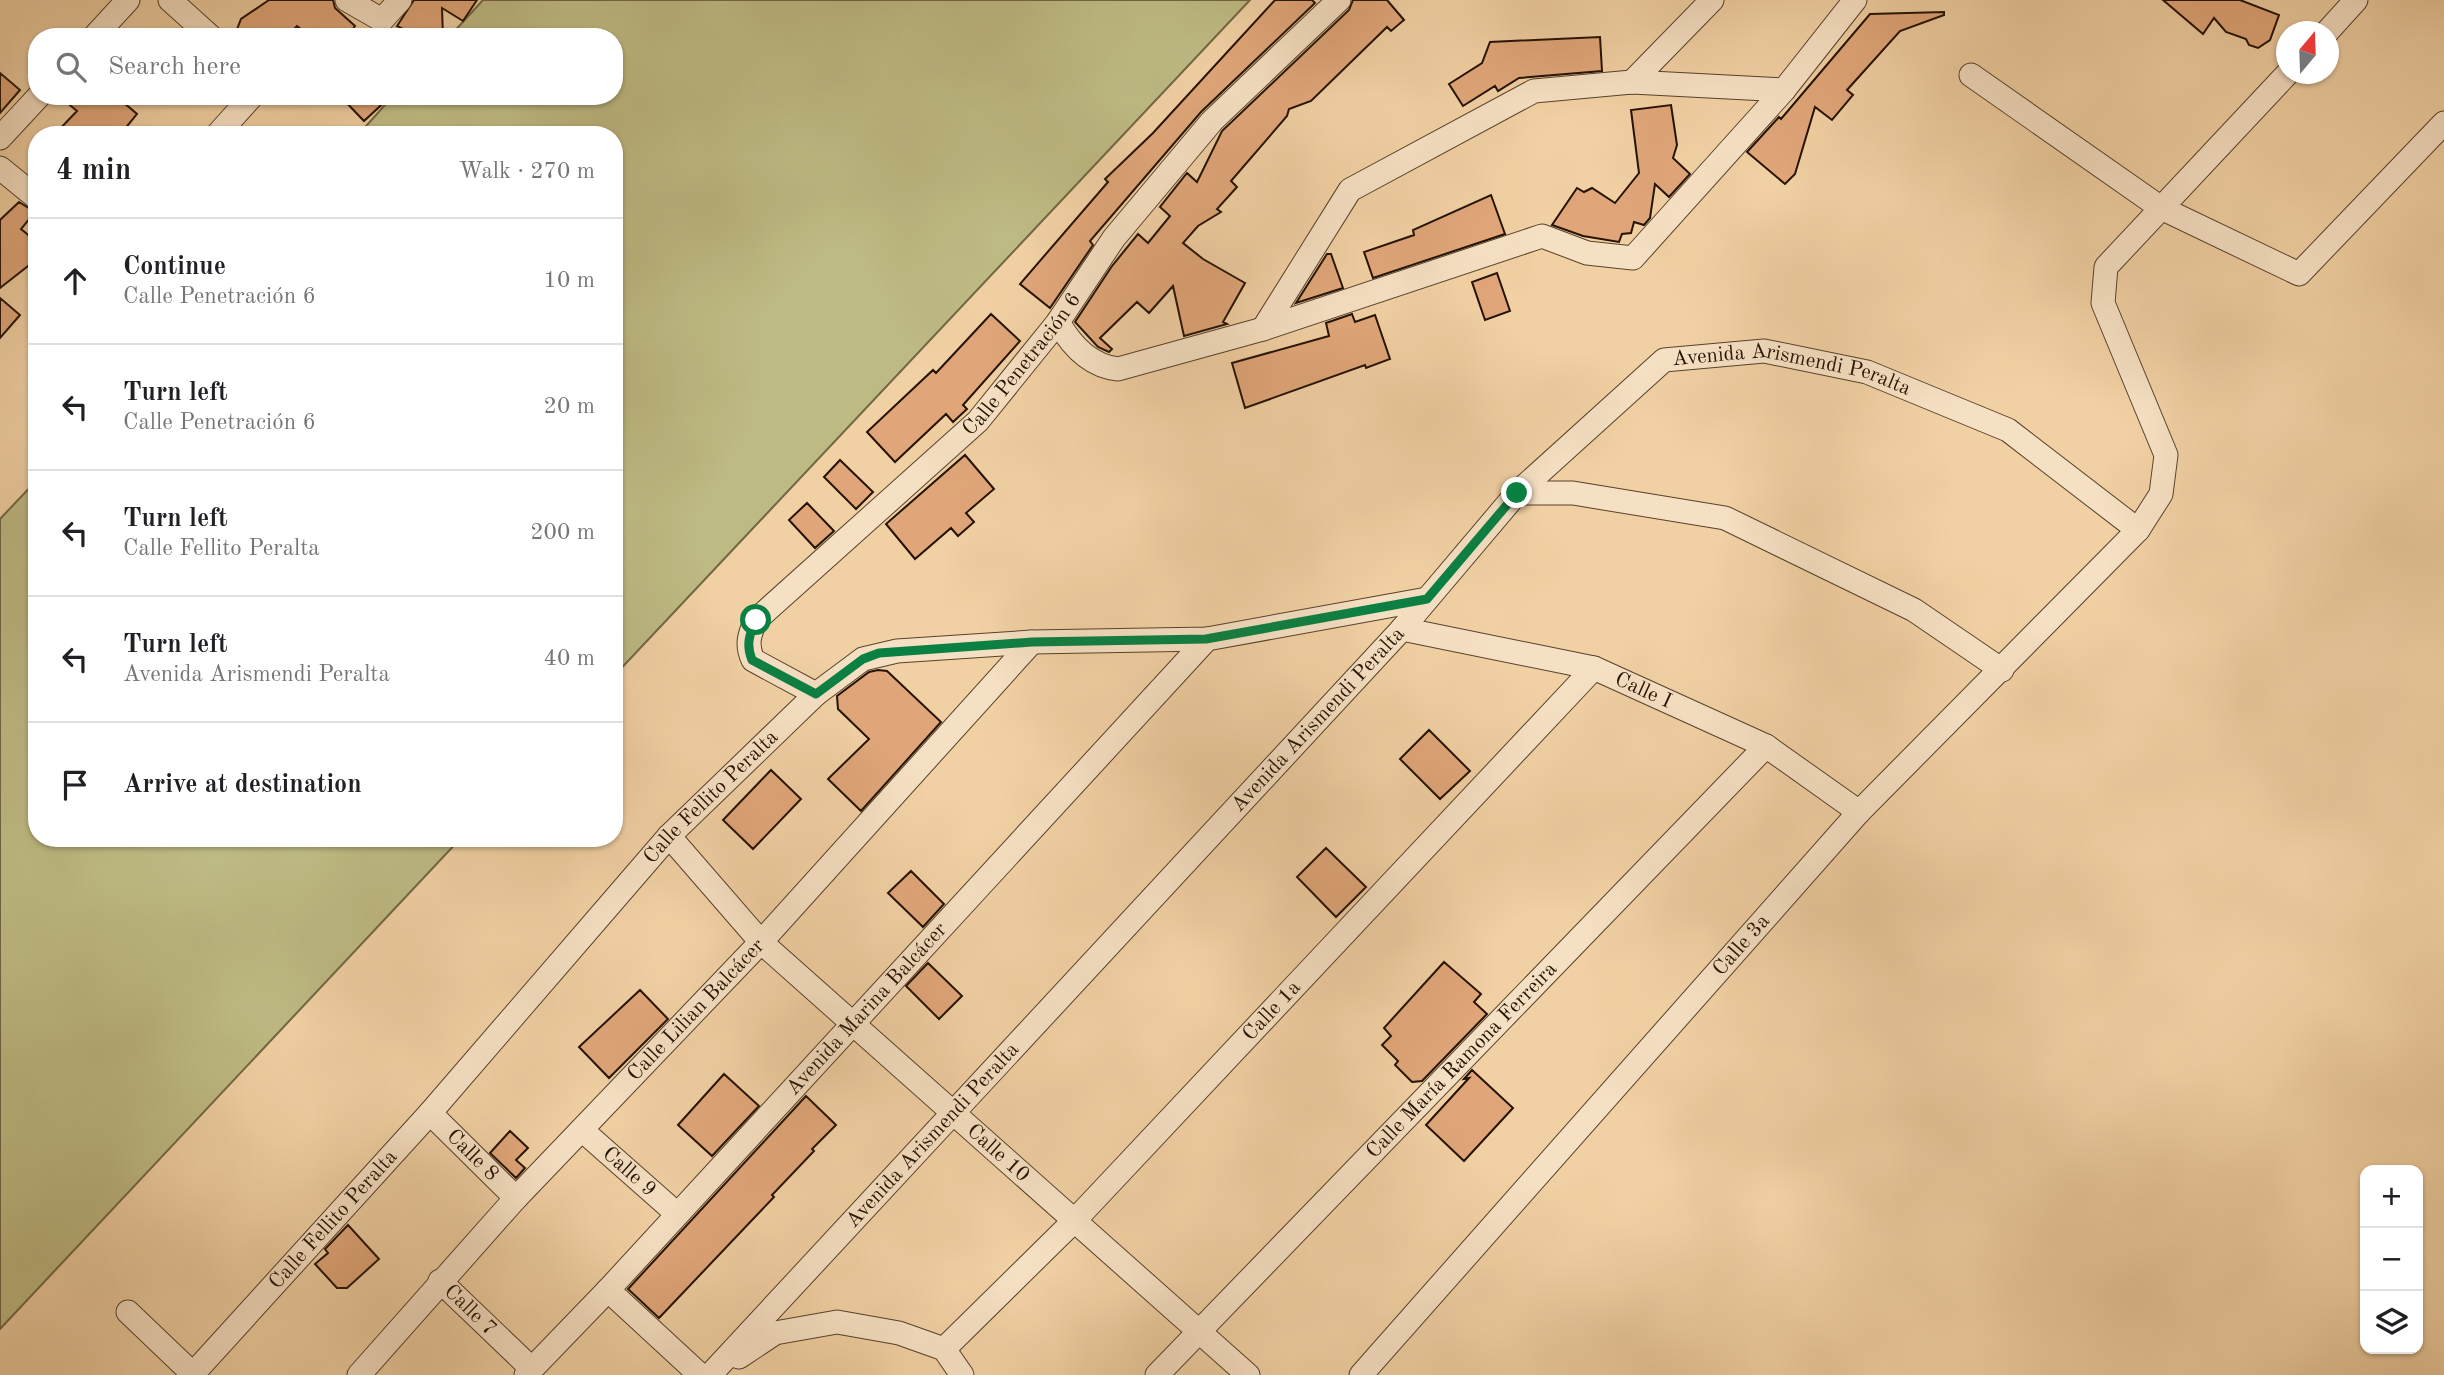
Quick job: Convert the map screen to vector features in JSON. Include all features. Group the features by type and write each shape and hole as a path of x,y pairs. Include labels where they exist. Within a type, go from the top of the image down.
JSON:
{"street":[{"path":"102,28 128,0"},
{"path":"170,0 201,28"},
{"path":"347,0 382,20 400,0"},
{"name":"Calle Penetración 6","path":"816,694 752,660 748,649 749,635 756,620 978,421 1058,322 1114,237 1212,121 1339,0"},
{"path":"1632,82 1712,0"},
{"path":"1058,322 1069,342 1084,354 1104,367 1118,369 1263,329 1542,236 1587,253 1633,258 1784,90 1855,0"},
{"path":"2337,21 2356,0"},
{"path":"1971,75 2161,208 2299,274 2444,123"},
{"path":"1263,329 1350,190 1534,91 1632,82 1784,90"},
{"name":"Calle 3a","path":"1361,1375 1859,812 2138,530 2161,494 2166,455 2103,303 2106,267 2278,84"},
{"path":"0,138 31,105"},
{"path":"225,126 244,105"},
{"path":"0,168 28,191"},
{"name":"Avenida Arismendi Peralta","path":"712,1375 1402,629 1517,493 1664,360 1764,351 1867,372 2008,430 2138,530"},
{"path":"1517,493 1573,492 1725,518 1914,610 2002,670"},
{"name":"Calle Fellito Peralta","path":"193,1375 430,1113 669,836 816,694 863,659 879,653 1032,642 1206,639 1427,599"},
{"name":"Calle I","path":"1402,629 1594,667 1766,746 1859,812"},
{"name":"Avenida Marina Balcácer","path":"529,1372 608,1290 1206,639"},
{"name":"Calle Lilian Balcácer","path":"359,1375 516,1198 761,942 1032,642"},
{"name":"Calle 1a","path":"944,1349 1076,1219 1594,667"},
{"name":"Calle María Ramona Ferreira","path":"1157,1375 1766,746"},
{"name":"Calle 10","path":"669,836 761,942 851,1024 1076,1219 1248,1375"},
{"name":"Calle 8","path":"430,1113 516,1198"},
{"name":"Calle 9","path":"582,1130 676,1213"},
{"name":"Calle 7","path":"440,1281 529,1372"},
{"path":"608,1290 701,1375"},
{"path":"128,1312 193,1375"},
{"path":"712,1375 775,1333 838,1322 899,1333 944,1349 962,1375"}],"shaded area":[{"path":"483,0 1250,0 623,666 623,126 366,126 385,105 623,105 623,28 457,28"},
{"path":"28,489 28,847 453,847 0,1329 0,519"}],"building":[{"path":"269,0 333,0 335,8 355,26 238,28 241,19"},
{"path":"414,0 477,0 463,21 442,8 443,28 397,26"},
{"path":"1275,0 1312,0 1315,3 1201,112 1090,241 1093,245 1050,308 1020,284 1108,182 1105,179 1153,133"},
{"path":"1353,0 1387,0 1404,20 1391,31 1387,27 1311,101 1289,109 1287,116 1231,181 1237,187 1217,209 1221,212 1198,226 1183,243 1203,259 1245,283 1223,322 1227,324 1184,336 1173,286 1149,313 1137,302 1100,338 1112,349 1109,352 1098,347 1075,322 1112,266 1138,234 1148,243 1170,216 1160,207 1187,173 1197,182 1222,131 1349,10"},
{"path":"2163,0 2240,0 2279,15 2270,40 2258,48 2249,45 2246,39 2226,32 2214,18 2203,34"},
{"path":"1944,12 1944,15 1900,31 1847,90 1853,95 1832,120 1815,107 1795,174 1785,184 1747,152 1779,117 1781,119 1870,14"},
{"path":"1600,37 1602,71 1519,78 1498,91 1495,86 1463,106 1449,84 1482,63 1490,42"},
{"path":"0,73 20,90 0,113"},
{"path":"70,105 126,105 137,114 127,126 63,126 77,111"},
{"path":"349,105 381,105 364,121"},
{"path":"1671,105 1677,145 1673,158 1690,174 1669,197 1655,184 1650,218 1644,225 1634,222 1631,233 1622,234 1619,242 1583,236 1552,225 1577,188 1584,192 1592,188 1615,203 1639,173 1631,110"},
{"path":"1491,195 1505,234 1373,278 1364,252 1414,235 1413,230"},
{"path":"19,202 28,208 28,220 21,229 28,235 28,266 0,288 0,220"},
{"path":"1327,254 1331,254 1343,288 1296,303"},
{"path":"1497,273 1510,311 1485,320 1472,282"},
{"path":"0,298 20,315 0,338"},
{"path":"991,314 1020,341 963,405 967,409 953,422 946,414 895,462 867,432 933,370 936,373"},
{"path":"1352,314 1355,322 1375,315 1390,359 1366,368 1365,365 1245,408 1232,363 1329,336 1326,323"},
{"path":"965,455 994,489 966,513 974,522 958,536 951,528 915,559 886,524"},
{"path":"840,460 873,492 856,509 824,477"},
{"path":"807,503 834,531 815,548 789,520"},
{"path":"887,671 941,722 861,811 828,779 869,739 838,709 837,696 869,672"},
{"path":"1429,730 1470,771 1440,799 1400,759"},
{"path":"771,770 801,799 753,849 723,820"},
{"path":"1326,848 1366,887 1336,917 1297,877"},
{"path":"911,871 944,904 923,927 888,893"},
{"path":"1444,962 1481,994 1474,1002 1487,1014 1422,1081 1412,1082 1395,1065 1398,1061 1382,1045 1391,1036 1384,1028"},
{"path":"928,963 962,996 939,1019 906,986"},
{"path":"640,990 668,1019 609,1078 579,1047"},
{"path":"1472,1070 1513,1108 1464,1161 1426,1125 1469,1078 1464,1079"},
{"path":"724,1074 759,1106 712,1156 678,1125"},
{"path":"806,1096 836,1125 772,1195 774,1197 659,1318 628,1289"},
{"path":"510,1131 528,1148 516,1160 525,1168 516,1178 490,1153"},
{"path":"348,1225 379,1259 347,1288 337,1288 315,1264 328,1253 325,1249"}],"route":[{"path":"756,620 749,635 748,649 752,660 816,694 863,659 879,653 1032,642 1206,639 1427,599 1517,493"}]}
